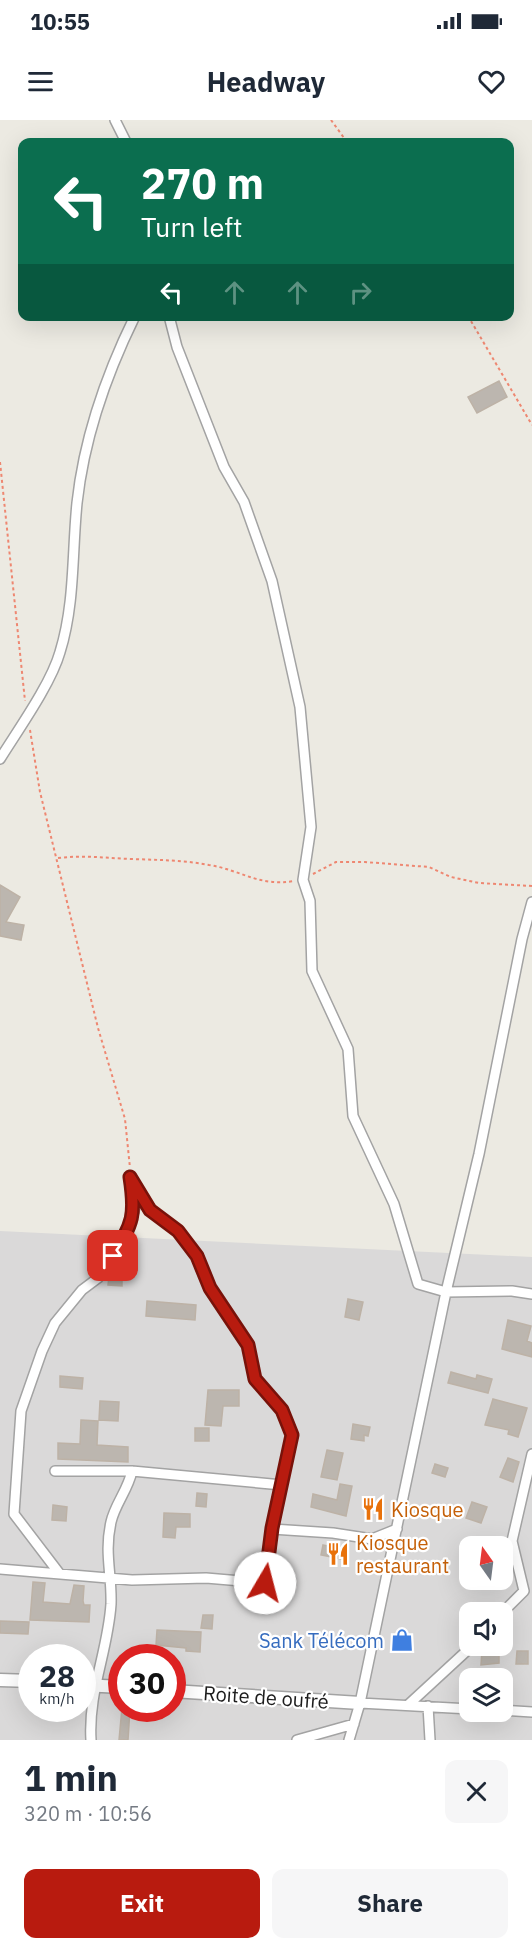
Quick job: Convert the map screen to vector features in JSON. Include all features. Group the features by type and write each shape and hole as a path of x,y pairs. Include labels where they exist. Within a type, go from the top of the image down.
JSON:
{"street":[{"path":"115,120 124,138"},
{"path":"0,759 28,716 60,653 70,597 77,500 93,428 117,354 133,321"},
{"path":"170,321 177,347 224,467 244,502 272,581 292,668 300,707 311,827 303,880 310,901 312,971 348,1049 353,1116 394,1204 418,1284 446,1292 512,1291 532,1294"},
{"path":"349,1740 360,1703 446,1292 479,1154 520,949 532,902"},
{"path":"0,1569 178,1581 206,1578 265,1583 272,1528 292,1435 282,1410 255,1379 248,1345 210,1288 197,1256 178,1231 150,1210 130,1177"},
{"path":"59,1573 14,1514 21,1411 42,1351 55,1323 82,1290 98,1278 129,1228 135,1207 130,1177"},
{"path":"513,1602 524,1590 512,1541 532,1454"},
{"path":"55,1471 132,1471 282,1485"},
{"path":"96,1659 111,1603 106,1546 112,1518 129,1484 132,1471"},
{"path":"272,1528 372,1539 397,1528"},
{"path":"408,1705 461,1656"},
{"path":"0,1680 18,1681"},
{"name":"Roite de oufré","path":"186,1692 360,1703"},
{"path":"360,1703 459,1707"},
{"path":"428,1706 430,1740"},
{"path":"513,1711 532,1712"},
{"path":"90,1722 91,1740"},
{"path":"297,1740 354,1724"}],"path":[{"path":"331,120 344,138"},
{"path":"471,321 532,425"},
{"path":"0,462 28,716 40,792 98,1028 125,1119 130,1177"}],"shaded area":[{"path":"0,1231 532,1257 532,1740 0,1740"}],"building":[{"path":"499,381 507,397 477,413 468,397"},
{"path":"0,885 20,897 6,922 24,925 21,940 0,936"},
{"path":"109,1276 122,1278 122,1286 108,1285"},
{"path":"348,1299 363,1302 359,1320 345,1317"},
{"path":"147,1301 196,1305 195,1320 146,1316"},
{"path":"508,1320 531,1326 527,1341 532,1343 532,1357 502,1349"},
{"path":"451,1372 476,1379 477,1375 492,1379 488,1393 448,1383"},
{"path":"60,1376 83,1378 82,1389 60,1387"},
{"path":"208,1390 239,1390 239,1406 223,1406 221,1426 205,1425"},
{"path":"493,1399 527,1408 518,1437 508,1434 509,1430 485,1425"},
{"path":"100,1401 119,1402 118,1421 99,1420"},
{"path":"81,1420 98,1421 97,1445 128,1447 128,1462 58,1459 58,1443 80,1444"},
{"path":"353,1424 370,1427 368,1436 364,1435 364,1441 351,1439"},
{"path":"195,1428 209,1428 209,1441 195,1441"},
{"path":"327,1450 343,1453 337,1480 321,1477"},
{"path":"508,1458 519,1462 513,1482 500,1477"},
{"path":"435,1464 448,1468 445,1477 432,1473"},
{"path":"340,1484 352,1486 346,1516 311,1507 313,1494 337,1500"},
{"path":"197,1493 207,1494 206,1507 196,1506"},
{"path":"472,1502 487,1507 481,1523 466,1518"},
{"path":"53,1505 67,1507 66,1521 52,1520"},
{"path":"164,1513 190,1514 190,1527 176,1527 175,1538 163,1537"},
{"path":"323,1545 344,1549 342,1559 321,1555"},
{"path":"33,1582 45,1583 43,1602 70,1604 74,1585 84,1586 84,1605 90,1605 89,1622 30,1620"},
{"path":"203,1615 213,1615 212,1629 201,1628"},
{"path":"0,1621 29,1622 28,1634 0,1633"},
{"path":"157,1630 201,1632 200,1652 186,1651 186,1644 156,1644"},
{"path":"517,1651 528,1651 528,1664 516,1664"},
{"path":"482,1656 499,1656 499,1663 481,1665"},
{"path":"121,1722 129,1722 128,1740 119,1740"}],"place":[{"name":"Kiosque","path":"373,1509"},
{"name":"Kiosque restaurant","path":"338,1554"},
{"name":"Sank Télécom","path":"402,1640"}],"route":[{"path":"113,1256 129,1228 135,1207 130,1177 150,1210 178,1231 197,1256 210,1288 248,1345 255,1379 282,1410 292,1435 284,1468 279,1506 272,1528 265,1583"}]}
